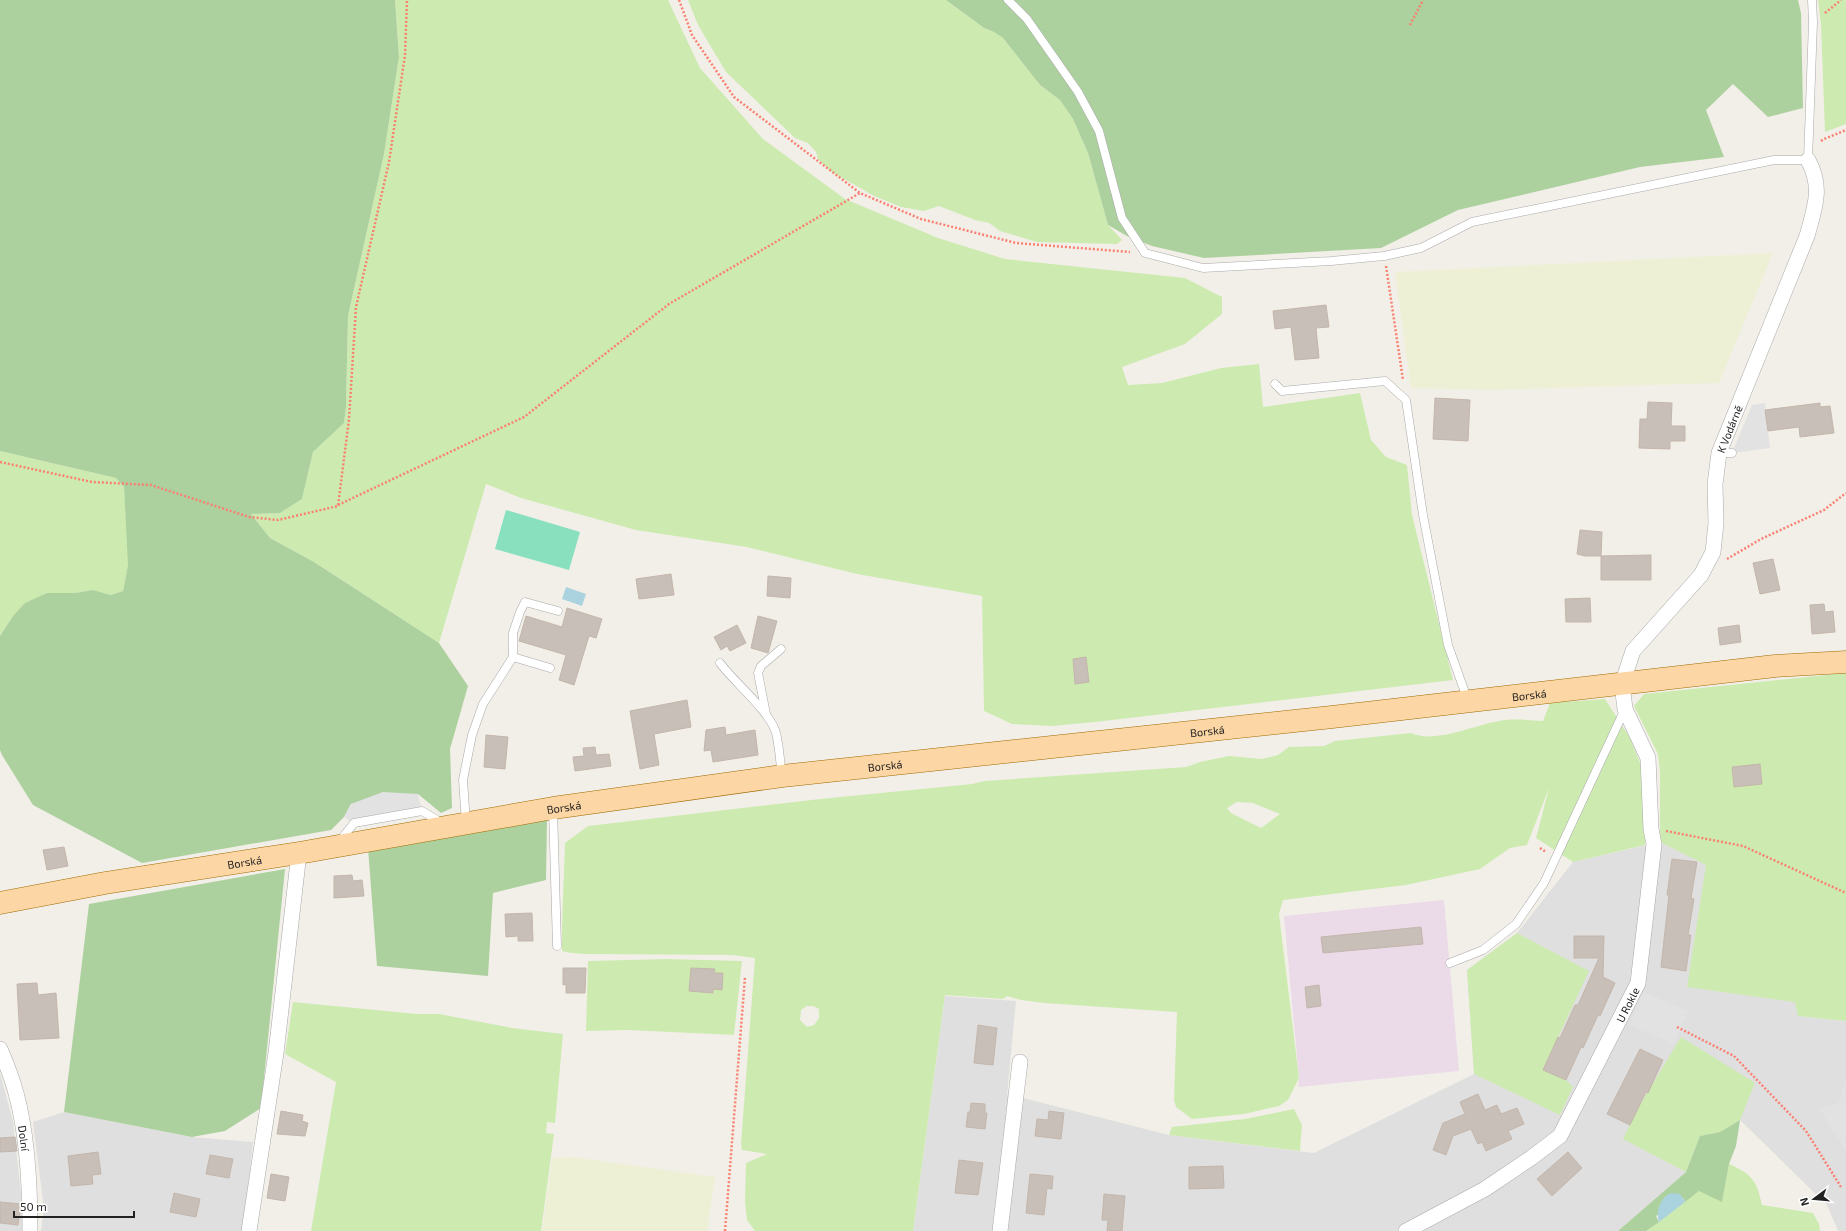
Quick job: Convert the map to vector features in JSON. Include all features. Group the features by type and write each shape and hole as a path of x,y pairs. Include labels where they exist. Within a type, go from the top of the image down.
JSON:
{"main road":[{"name":"Borská","path":"1775,666 1846,651"},
{"name":"Borská","path":"0,904 105,883 299,853 553,808 782,776 1332,717 1775,666 1846,662"}],"street":[{"name":"K Vodárně","path":"1622,684 1633,651 1701,575 1712,552 1716,523 1715,484 1807,236 1817,199 1814,171 1808,160"},
{"name":"U Rokle","path":"1406,1231 1485,1189 1532,1158 1560,1136 1638,983 1654,844 1648,758 1625,709 1622,684"},
{"path":"249,1231 276,1053 299,853"},
{"name":"Dolní","path":"0,1049 16,1093 21,1121 28,1169 30,1231"},
{"path":"1000,1231 1020,1062"}],"lane":[{"path":"1008,0 1027,19 1078,92 1099,131 1122,218 1145,253 1203,268 1331,262 1384,256 1421,248 1472,222 1774,160 1808,160 1813,22 1812,0"},
{"path":"1275,384 1282,391 1385,381 1406,400 1423,515 1448,645 1468,701"},
{"path":"457,824 463,780 472,736 483,704 513,657 513,633 520,612 525,602 558,611"},
{"path":"766,714 758,673 761,666 781,649"},
{"path":"513,657 550,668"},
{"path":"720,663 731,677 766,714 775,730 782,776"},
{"path":"1450,963 1483,950 1516,924 1544,883 1625,709"},
{"path":"553,808 557,946"}],"path":[{"path":"338,506 349,419 356,307 389,162 404,55 407,0"},
{"path":"679,0 692,35 734,97 860,193 921,219 1016,243 1145,253"},
{"path":"1410,25 1422,0"},
{"path":"1813,22 1842,0"},
{"path":"1808,160 1824,138 1846,130"},
{"path":"0,462 92,482 151,485 249,517 278,520 338,506 524,417 669,304 860,193"},
{"path":"1384,256 1406,400"},
{"path":"1701,575 1761,539 1824,510 1846,493"},
{"path":"1652,829 1743,846 1846,892"},
{"path":"725,1231 744,977"},
{"path":"1678,1027 1734,1056 1806,1131 1841,1187"}],"shaded area":[{"path":"1765,403 1770,448 1732,453 1752,405"},
{"path":"383,792 418,794 422,811 354,823 344,817 351,804"},
{"path":"1660,842 1707,865 1805,880 1798,1016 1846,1021 1846,1231 1838,1231 1827,1205 1740,1120 1700,1136 1686,1172 1618,1231 913,1231 945,996 1016,1001 1007,1094 1169,1135 1314,1153 1474,1074 1467,970 1517,933 1573,862"},
{"path":"1444,900 1459,1071 1298,1087 1299,1078 1284,916"},
{"path":"1643,992 1688,1011 1674,1044 1629,1025"},
{"path":"0,1073 13,1122 25,1231 0,1231"},
{"path":"1846,1081 1846,1151 1820,1109 1838,1103"},
{"path":"64,1112 192,1137 253,1142 243,1231 41,1231 44,1209 33,1122"}],"green space":[{"path":"0,0 395,0 399,57 384,154 348,316 346,407 344,423 313,452 302,499 280,513 251,514 270,538 314,562 439,643 468,686 450,749 452,808 441,813 418,794 351,804 344,817 331,830 142,863 33,805 2,755 0,750 0,636 13,616 25,603 47,593 75,593 93,590 111,595 123,591 128,565 124,487 116,478 0,451"},
{"path":"395,0 668,0 700,68 763,139 845,199 938,238 1005,259 1185,278 1222,297 1222,314 1185,344 1122,367 1128,385 1162,383 1221,368 1259,364 1263,407 1360,393 1371,440 1386,457 1407,465 1412,515 1453,680 1095,722 1052,726 1012,724 984,711 982,596 857,574 747,547 636,530 521,498 486,484 439,643 314,562 270,538 251,514 280,513 302,499 313,452 344,423 346,407 348,316 384,154 399,57"},
{"path":"688,0 946,0 984,28 1003,38 1040,85 1060,100 1073,119 1088,153 1108,225 1122,240 1117,244 1037,242 1000,231 989,223 975,220 939,206 924,211 901,207 874,196 830,171 818,159 816,152 808,143 795,138 726,72 698,25"},
{"path":"946,0 1798,0 1801,13 1803,108 1768,117 1733,84 1706,110 1724,157 1640,167 1458,210 1381,248 1204,258 1152,246 1127,236 1108,225 1088,153 1073,119 1060,100 1040,85 1003,38 984,28"},
{"path":"1818,0 1846,0 1846,124 1825,132 1821,25"},
{"path":"1773,253 1719,383 1493,390 1411,388 1395,272"},
{"path":"0,451 116,478 124,487 128,565 123,591 111,595 93,590 75,593 47,593 13,616 0,636"},
{"path":"506,510 580,532 569,570 495,549"},
{"path":"1846,673 1846,1021 1798,1016 1795,1002 1687,987 1706,865 1660,842 1660,772 1658,754 1634,706 1644,694"},
{"path":"1605,699 1630,738 1641,765 1645,810 1645,845 1573,862 1536,838 1549,788 1527,845 1510,848 1480,869 1406,885 1283,900 1279,914 1299,1078 1288,1100 1279,1106 1244,1114 1192,1119 1176,1107 1174,1100 1177,1012 1044,1003 1021,1000 1007,996 1003,999 945,995 913,1231 755,1231 747,1220 745,1202 746,1163 767,1154 742,1150 741,1144 755,958 733,955 584,954 562,951 565,843 588,826 820,799 972,784 985,781 1186,767 1200,762 1229,756 1262,759 1278,755 1289,747 1324,746 1335,741 1411,733 1420,736 1443,735 1504,720 1543,721 1550,703","holes":["1237,802 1253,803 1280,814 1261,828 1231,813 1227,808","807,1006 813,1006 819,1009 819,1018 814,1025 807,1027 800,1020 801,1010"]},
{"path":"547,818 546,880 493,893 488,976 377,966 368,848"},
{"path":"285,869 261,1108 225,1131 192,1137 64,1112 89,904"},
{"path":"1517,933 1589,971 1543,1069 1566,1080 1573,1087 1560,1115 1474,1074 1467,970"},
{"path":"667,959 742,961 734,1035 629,1030 586,1031 588,961"},
{"path":"293,1002 417,1014 439,1014 512,1028 563,1034 555,1123 547,1122 546,1133 554,1134 541,1231 311,1231 336,1082 285,1054"},
{"path":"1681,1037 1755,1083 1740,1120 1720,1132 1700,1136 1686,1172 1623,1139 1638,1108"},
{"path":"1294,1109 1302,1125 1300,1151 1169,1135 1172,1127 1245,1119"},
{"path":"1740,1120 1736,1146 1729,1164 1722,1202 1699,1191 1685,1202 1683,1198 1656,1216 1659,1222 1646,1231 1618,1231 1686,1172 1700,1136 1720,1132"},
{"path":"573,1157 715,1177 707,1231 542,1231 552,1158"},
{"path":"1729,1164 1743,1171 1752,1179 1758,1190 1762,1205 1813,1213 1819,1224 1820,1231 1646,1231 1699,1191 1722,1201"}],"water":[{"path":"566,587 586,594 582,606 562,599"},
{"path":"1671,1193 1680,1194 1685,1202 1659,1222 1658,1209 1664,1198"}],"building":[{"path":"1326,305 1329,327 1316,328 1319,358 1295,360 1291,327 1275,329 1273,311"},
{"path":"1435,398 1470,400 1468,441 1433,439"},
{"path":"1648,402 1672,403 1671,426 1685,426 1685,441 1670,441 1670,449 1639,448 1640,419 1647,419"},
{"path":"1820,403 1820,407 1830,406 1834,433 1800,437 1799,427 1768,431 1765,410"},
{"path":"1580,530 1602,532 1601,556 1585,556 1577,554"},
{"path":"1651,555 1651,580 1601,580 1601,556"},
{"path":"1773,559 1780,590 1760,594 1753,563"},
{"path":"671,574 674,595 639,599 636,579"},
{"path":"768,576 791,578 790,598 767,596"},
{"path":"1590,598 1591,622 1566,622 1565,599"},
{"path":"1824,604 1825,612 1833,611 1835,632 1812,634 1810,605"},
{"path":"567,608 602,619 596,638 589,636 574,685 559,680 566,655 519,641 526,616 562,627"},
{"path":"758,616 777,621 768,653 751,648"},
{"path":"737,625 746,643 730,651 727,646 721,650 714,637"},
{"path":"1739,625 1741,642 1720,645 1718,628"},
{"path":"1086,657 1089,682 1075,684 1073,659"},
{"path":"687,700 691,727 654,734 659,765 640,769 630,711"},
{"path":"725,727 726,735 755,730 758,755 713,762 711,750 704,751 706,730"},
{"path":"486,735 508,737 505,769 484,767"},
{"path":"595,747 596,755 609,754 611,766 575,771 573,757 584,756 583,748"},
{"path":"1760,764 1762,784 1734,787 1732,767"},
{"path":"64,847 68,866 47,870 43,850"},
{"path":"1672,859 1697,862 1691,898 1694,899 1688,935 1691,935 1686,971 1661,967 1669,895 1667,895"},
{"path":"352,875 353,881 362,880 364,896 334,898 334,876"},
{"path":"532,913 533,941 518,941 518,936 506,937 505,914"},
{"path":"1421,927 1423,944 1323,953 1321,937"},
{"path":"1574,936 1604,936 1603,977 1615,983 1583,1048 1581,1047 1566,1080 1543,1070 1575,1005 1578,1005 1599,958 1574,958"},
{"path":"563,968 586,968 585,993 566,993 566,984 563,985"},
{"path":"691,968 715,969 714,973 723,973 722,990 713,989 713,993 689,991"},
{"path":"37,983 38,995 56,993 59,1038 20,1040 17,984"},
{"path":"1319,985 1321,1006 1307,1008 1305,987"},
{"path":"978,1025 997,1028 993,1065 974,1063"},
{"path":"1640,1049 1663,1060 1648,1093 1646,1092 1630,1125 1607,1114"},
{"path":"1478,1094 1485,1110 1497,1105 1501,1114 1517,1108 1524,1124 1508,1131 1512,1139 1486,1151 1482,1142 1478,1144 1471,1129 1453,1136 1446,1155 1433,1150 1443,1123 1465,1114 1460,1102"},
{"path":"971,1103 985,1104 985,1113 987,1113 985,1129 966,1127"},
{"path":"281,1111 303,1115 302,1121 308,1123 305,1136 277,1134"},
{"path":"1049,1111 1064,1113 1061,1139 1035,1136 1037,1119 1048,1120"},
{"path":"15,1137 17,1151 0,1152 0,1138"},
{"path":"98,1152 101,1174 92,1175 93,1184 71,1186 68,1156"},
{"path":"1568,1152 1582,1168 1552,1196 1537,1179"},
{"path":"210,1155 233,1159 229,1178 206,1174"},
{"path":"959,1160 983,1163 978,1195 955,1193"},
{"path":"1223,1166 1224,1188 1189,1189 1189,1167"},
{"path":"271,1174 289,1177 285,1201 267,1198"},
{"path":"1030,1174 1053,1176 1052,1189 1047,1188 1044,1215 1026,1213"},
{"path":"174,1193 200,1199 196,1217 170,1212"},
{"path":"1104,1194 1125,1196 1122,1231 1107,1231 1108,1220 1102,1220"},
{"path":"0,1202 21,1204 18,1225 0,1223"}]}
